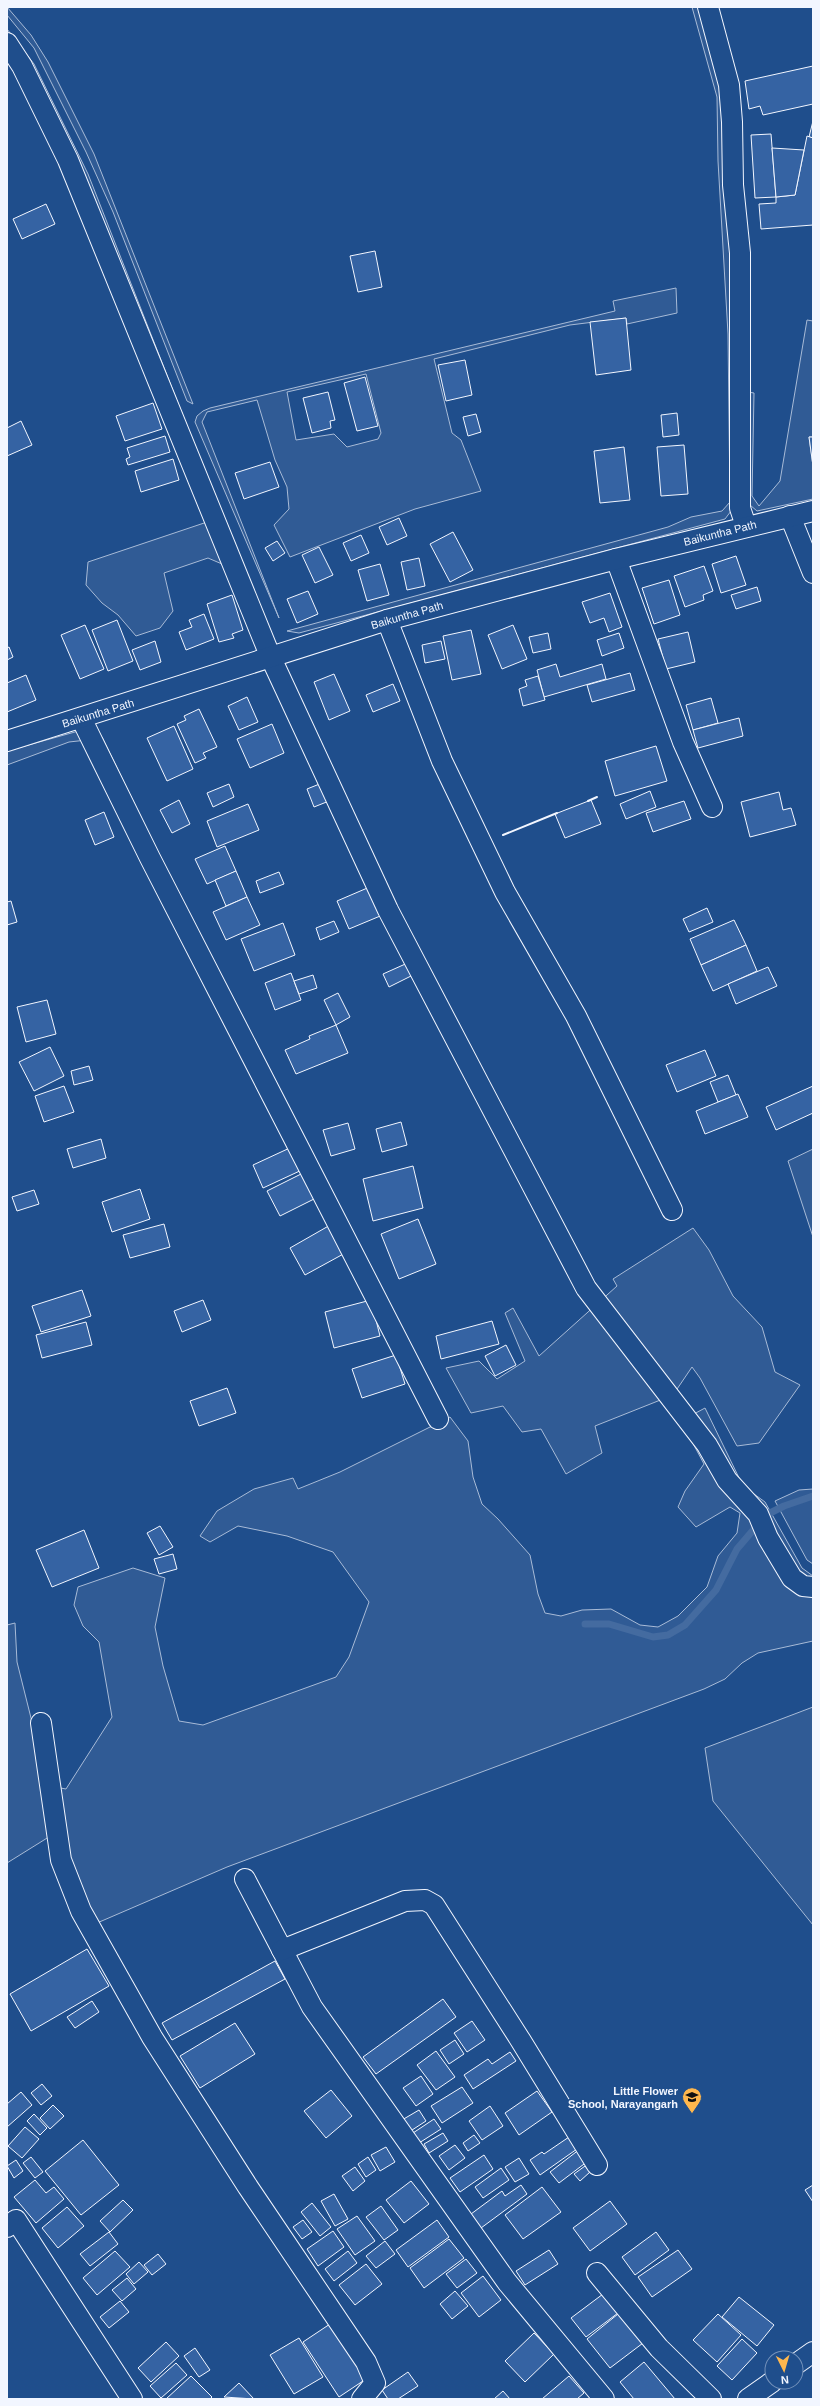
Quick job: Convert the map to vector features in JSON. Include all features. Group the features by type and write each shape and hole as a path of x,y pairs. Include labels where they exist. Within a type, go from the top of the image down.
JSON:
{"street":[{"path":"708,7 728,84 732,122 734,186 740,253 740,508 746,526"},
{"path":"7,43 22,66 81,189 112,269 271,658 388,910 586,1288 707,1445 727,1480 758,1514 768,1538 792,1578 803,1586 813,1587"},
{"name":"Baikuntha Path","path":"7,741 387,620 616,559 746,526 813,511"},
{"path":"790,516 813,573"},
{"path":"616,559 683,742 712,807"},
{"path":"387,620 442,761 495,871 576,1016 672,1210"},
{"path":"81,718 150,858 438,1419"},
{"path":"41,1723 61,1860 81,1911 152,2037 248,2187 366,2362 375,2383 362,2399"},
{"path":"245,1879 312,2007 507,2282 604,2399"},
{"path":"282,1950 405,1901 425,1900 434,1905 521,2041 597,2165"},
{"path":"10,2218 132,2399"},
{"path":"597,2273 659,2348 711,2399"},
{"path":"804,2358 813,2352"},
{"path":"748,2399 764,2388"}],"shaded area":[{"path":"7,7 31,35 48,62 94,154 193,404 187,401 113,212 86,152 34,48 7,15"},
{"path":"692,7 703,7 719,63 731,226 731,511 725,519 299,633 287,631 668,527 691,517 722,511 730,502 728,334 718,161 717,97"},
{"path":"7,29 34,64 88,174 236,551 233,562 222,564 208,558 164,573 173,611 160,628 136,636 118,615 102,603 86,585 88,562 219,518 165,396 82,183 28,79 7,47"},
{"path":"676,288 677,313 627,324 626,318 570,325 434,359 452,433 461,440 481,491 415,509 290,557 274,525 289,509 287,487 275,460 257,400 207,412 202,422 279,618 195,422 197,416 210,408 615,311 613,301","holes":["366,374 381,433 378,439 347,447 334,434 296,440 287,392"]},
{"path":"807,320 813,321 813,437 809,437 813,466 813,499 757,511 750,505 747,488 748,392 754,393 752,496 759,506 780,481"},
{"path":"82,730 94,731 102,737 147,830 87,740 69,742 7,765 7,751"},
{"path":"813,1149 813,1237 788,1161"},
{"path":"693,1228 709,1250 733,1296 762,1327 775,1372 800,1385 759,1443 737,1446 700,1378 692,1367 673,1395 595,1426 602,1453 566,1474 541,1429 522,1432 503,1406 471,1413 446,1368 479,1361 497,1379 525,1361 505,1313 513,1308 539,1356 617,1286 613,1279"},
{"path":"705,1408 743,1486 765,1502 802,1568 813,1576 813,1641 758,1653 742,1663 725,1679 704,1689 227,1867 97,1923 85,1904 60,1830 7,1863 7,1625 15,1623 17,1662 43,1766 50,1786 66,1789 112,1717 99,1642 83,1626 74,1605 78,1587 133,1568 165,1578 155,1627 163,1666 179,1721 203,1725 336,1677 349,1657 369,1602 333,1552 287,1536 238,1526 210,1542 200,1536 217,1511 254,1489 293,1478 298,1489 340,1472 450,1417 468,1441 473,1477 482,1504 498,1519 530,1555 538,1594 545,1613 561,1616 582,1610 611,1609 640,1625 658,1627 678,1616 707,1587 718,1556 737,1533 740,1513 730,1507 696,1527 678,1507 685,1491 704,1464 681,1421"},
{"path":"813,1489 813,1564 807,1560 775,1501 799,1490"},
{"path":"813,1707 813,1925 713,1801 705,1748"}],"building":[{"path":"813,66 813,104 763,115 760,106 749,109 745,81"},
{"path":"813,121 813,138 809,137"},
{"path":"771,134 776,197 755,198 751,135"},
{"path":"807,136 813,138 813,225 761,229 759,204 776,203 776,197 795,195"},
{"path":"772,148 804,150 795,195 776,197"},
{"path":"46,204 55,224 22,239 13,219"},
{"path":"375,251 382,287 358,292 350,256"},
{"path":"626,318 631,370 596,375 590,322"},
{"path":"465,360 472,395 446,401 438,365"},
{"path":"365,377 378,426 357,431 344,383"},
{"path":"328,392 335,420 330,421 331,428 312,433 303,398"},
{"path":"153,403 162,429 125,441 116,416"},
{"path":"677,413 679,435 663,437 661,415"},
{"path":"476,414 481,432 468,436 463,417"},
{"path":"21,421 32,445 7,456 7,428"},
{"path":"165,436 170,452 128,465 126,459 130,457 127,448"},
{"path":"809,437 813,437 813,466"},
{"path":"684,445 688,494 661,496 657,447"},
{"path":"624,447 630,500 600,503 594,451"},
{"path":"173,459 179,480 141,492 135,471"},
{"path":"270,462 279,487 244,499 235,473"},
{"path":"399,518 407,536 387,545 379,527"},
{"path":"453,532 473,570 450,582 430,544"},
{"path":"361,535 369,553 351,561 343,543"},
{"path":"277,541 285,553 273,561 265,548"},
{"path":"319,547 333,575 315,583 302,555"},
{"path":"736,556 746,585 721,593 712,564"},
{"path":"419,558 425,586 407,590 401,562"},
{"path":"380,564 389,595 367,601 358,570"},
{"path":"704,566 713,591 703,595 704,600 685,607 674,576"},
{"path":"669,580 680,615 654,624 642,588"},
{"path":"757,587 761,601 736,609 731,595"},
{"path":"308,591 318,614 297,623 287,599"},
{"path":"610,593 622,627 609,632 604,618 590,623 582,602"},
{"path":"232,595 243,630 232,634 234,638 219,642 207,604"},
{"path":"204,614 214,639 186,650 179,632 192,627 189,620"},
{"path":"117,620 133,661 108,671 92,630"},
{"path":"85,625 104,669 80,679 61,635"},
{"path":"513,625 527,659 502,669 488,635"},
{"path":"471,630 481,674 452,680 443,636"},
{"path":"688,632 695,662 666,669 658,639"},
{"path":"548,633 551,649 533,653 529,637"},
{"path":"619,633 624,648 602,656 597,640"},
{"path":"155,641 161,662 140,670 132,650"},
{"path":"441,641 445,659 425,663 422,645"},
{"path":"9,647 13,657 7,660 7,648"},
{"path":"556,664 560,677 602,664 606,679 544,697 537,670"},
{"path":"630,673 635,690 592,702 587,685"},
{"path":"334,674 350,711 329,720 314,682"},
{"path":"26,675 36,700 7,712 7,683"},
{"path":"538,676 545,700 523,706 519,689 527,686 525,680"},
{"path":"393,684 400,701 373,712 366,695"},
{"path":"247,697 258,722 239,730 228,706"},
{"path":"711,698 718,723 693,730 686,705"},
{"path":"199,709 217,747 203,753 206,758 195,763 177,724 186,720 184,716"},
{"path":"739,718 743,736 698,748 693,730"},
{"path":"272,724 284,753 250,768 237,739"},
{"path":"174,726 193,769 167,781 147,738"},
{"path":"656,746 667,781 615,796 605,761"},
{"path":"327,781 334,799 314,807 307,789"},
{"path":"229,784 234,797 213,807 207,793"},
{"path":"650,791 656,807 626,819 620,804"},
{"path":"779,792 783,810 791,808 796,825 750,837 741,802"},
{"path":"179,800 190,824 172,833 160,810"},
{"path":"591,800 601,824 565,838 555,814"},
{"path":"684,801 691,819 653,832 646,813"},
{"path":"248,804 259,830 217,847 207,821"},
{"path":"104,812 114,837 95,845 85,820"},
{"path":"225,846 236,871 207,884 195,859"},
{"path":"236,871 247,897 226,906 215,880"},
{"path":"279,872 284,884 260,893 256,881"},
{"path":"372,886 385,914 349,929 337,901"},
{"path":"247,897 260,925 226,940 213,912"},
{"path":"11,901 17,922 7,925 7,902"},
{"path":"707,908 713,922 689,932 683,919"},
{"path":"734,920 746,945 701,965 690,939"},
{"path":"334,921 339,932 320,940 316,928"},
{"path":"283,923 295,955 254,971 241,939"},
{"path":"746,945 757,971 713,991 701,965"},
{"path":"412,961 417,973 389,987 383,974"},
{"path":"768,967 777,986 736,1004 728,984"},
{"path":"291,973 301,1000 275,1010 265,983"},
{"path":"313,975 317,988 299,994 294,981"},
{"path":"338,993 350,1017 336,1025 324,1000"},
{"path":"47,1000 56,1034 26,1042 17,1007"},
{"path":"336,1025 348,1053 296,1074 285,1050 310,1039 309,1036"},
{"path":"50,1047 64,1076 34,1091 19,1062"},
{"path":"705,1050 716,1076 677,1092 666,1065"},
{"path":"89,1066 93,1080 74,1085 71,1071"},
{"path":"728,1075 736,1095 718,1102 710,1082"},
{"path":"64,1086 74,1112 44,1122 35,1096"},
{"path":"813,1086 813,1113 776,1130 766,1107"},
{"path":"738,1094 748,1117 705,1134 696,1111"},
{"path":"401,1122 407,1145 382,1152 376,1129"},
{"path":"348,1123 355,1149 331,1156 323,1130"},
{"path":"101,1139 106,1158 73,1168 67,1149"},
{"path":"294,1146 304,1169 263,1188 253,1165"},
{"path":"413,1166 423,1208 373,1221 363,1179"},
{"path":"305,1172 318,1197 280,1216 267,1191"},
{"path":"140,1189 150,1219 112,1232 102,1202"},
{"path":"34,1190 39,1204 17,1211 12,1197"},
{"path":"418,1219 436,1264 399,1279 381,1234"},
{"path":"164,1224 170,1247 130,1258 123,1235"},
{"path":"332,1224 347,1252 305,1275 290,1248"},
{"path":"82,1290 91,1316 41,1332 32,1306"},
{"path":"203,1300 211,1320 182,1332 174,1311"},
{"path":"371,1300 380,1336 334,1348 325,1312"},
{"path":"492,1321 499,1344 441,1359 436,1336"},
{"path":"86,1322 92,1345 42,1358 36,1335"},
{"path":"506,1345 516,1365 495,1376 485,1356"},
{"path":"396,1355 405,1384 362,1398 352,1369"},
{"path":"227,1388 236,1413 199,1426 190,1401"},
{"path":"160,1526 173,1547 159,1555 147,1533"},
{"path":"84,1530 99,1568 52,1587 36,1550"},
{"path":"173,1554 177,1569 159,1574 154,1559"},
{"path":"87,1949 109,1986 31,2031 10,1994"},
{"path":"275,1961 285,1979 172,2040 162,2023"},
{"path":"443,1999 456,2017 376,2074 363,2057"},
{"path":"92,2001 99,2012 75,2028 67,2017"},
{"path":"472,2021 485,2040 467,2052 454,2033"},
{"path":"235,2023 255,2054 200,2088 180,2056"},
{"path":"455,2040 464,2054 449,2064 440,2050"},
{"path":"436,2051 455,2077 436,2090 417,2065"},
{"path":"510,2052 516,2061 473,2089 464,2075 488,2059 492,2064"},
{"path":"421,2076 433,2094 416,2106 403,2088"},
{"path":"42,2084 52,2096 41,2105 31,2093"},
{"path":"462,2087 473,2103 442,2123 431,2106"},
{"path":"331,2090 352,2116 326,2138 304,2111"},
{"path":"537,2091 552,2112 519,2135 505,2113"},
{"path":"21,2092 32,2105 7,2127 7,2104"},
{"path":"53,2105 64,2116 50,2129 40,2118"},
{"path":"490,2106 503,2126 482,2140 469,2121"},
{"path":"419,2110 426,2121 409,2132 402,2120"},
{"path":"34,2114 47,2128 40,2135 27,2121"},
{"path":"434,2119 441,2129 419,2143 413,2133"},
{"path":"25,2127 39,2139 22,2158 8,2146"},
{"path":"443,2133 448,2141 429,2153 424,2144"},
{"path":"474,2135 480,2143 468,2151 463,2143"},
{"path":"569,2137 577,2149 540,2175 530,2160 542,2152 544,2154"},
{"path":"83,2140 119,2185 81,2215 45,2171"},
{"path":"455,2145 465,2158 449,2170 439,2156"},
{"path":"386,2147 395,2162 380,2171 371,2155"},
{"path":"580,2149 588,2161 559,2183 550,2172"},
{"path":"484,2155 493,2169 460,2192 450,2178"},
{"path":"31,2157 43,2172 35,2178 23,2163"},
{"path":"368,2157 376,2170 366,2177 358,2164"},
{"path":"519,2158 529,2174 515,2182 505,2167"},
{"path":"16,2160 23,2171 14,2178 7,2166"},
{"path":"585,2166 590,2172 580,2181 574,2174"},
{"path":"355,2167 365,2181 353,2191 342,2176"},
{"path":"501,2168 509,2180 483,2198 475,2187"},
{"path":"35,2180 46,2193 54,2187 64,2199 36,2223 14,2197"},
{"path":"411,2181 429,2204 404,2223 386,2200"},
{"path":"521,2185 527,2194 481,2228 471,2214 502,2191 505,2196"},
{"path":"813,2185 813,2202 805,2190"},
{"path":"542,2187 561,2212 523,2239 505,2215"},
{"path":"334,2194 348,2219 335,2226 321,2201"},
{"path":"123,2200 133,2210 110,2232 100,2221"},
{"path":"610,2201 627,2224 590,2251 573,2228"},
{"path":"312,2203 331,2227 320,2236 301,2212"},
{"path":"381,2206 398,2230 384,2240 366,2217"},
{"path":"67,2207 84,2226 58,2248 42,2228"},
{"path":"357,2216 375,2241 355,2255 337,2229"},
{"path":"303,2220 312,2232 302,2239 293,2227"},
{"path":"437,2220 449,2237 408,2267 396,2250"},
{"path":"333,2231 344,2247 318,2266 307,2249"},
{"path":"109,2232 118,2244 90,2266 80,2254"},
{"path":"656,2232 669,2250 635,2275 622,2257"},
{"path":"449,2239 464,2258 424,2288 410,2268"},
{"path":"385,2241 395,2254 376,2268 366,2256"},
{"path":"549,2250 558,2264 525,2285 516,2271"},
{"path":"678,2250 692,2269 652,2297 638,2277"},
{"path":"115,2251 130,2267 97,2295 83,2278"},
{"path":"348,2251 357,2263 334,2281 325,2269"},
{"path":"158,2254 166,2264 152,2275 144,2265"},
{"path":"466,2259 477,2273 457,2288 446,2274"},
{"path":"139,2262 148,2272 134,2284 126,2274"},
{"path":"366,2264 382,2284 355,2305 339,2285"},
{"path":"483,2276 501,2300 479,2317 461,2293"},
{"path":"127,2278 136,2289 122,2301 112,2290"},
{"path":"455,2291 468,2306 452,2319 440,2304"},
{"path":"607,2291 622,2310 586,2337 571,2318"},
{"path":"739,2297 774,2325 757,2346 722,2317"},
{"path":"120,2301 129,2312 109,2328 100,2317"},
{"path":"623,2310 647,2340 610,2368 587,2339"},
{"path":"718,2314 741,2335 717,2362 693,2340"},
{"path":"330,2324 366,2379 339,2397 303,2342"},
{"path":"534,2333 554,2354 525,2382 505,2361"},
{"path":"299,2338 323,2377 294,2394 270,2355"},
{"path":"742,2339 757,2353 732,2380 717,2366"},
{"path":"166,2342 179,2356 151,2382 138,2368"},
{"path":"195,2348 210,2370 199,2377 184,2356"},
{"path":"644,2362 675,2399 634,2399 620,2382"},
{"path":"176,2363 187,2375 161,2398 150,2386"},
{"path":"408,2372 418,2386 398,2399 388,2399 382,2390"},
{"path":"191,2376 212,2397 210,2399 166,2399"},
{"path":"569,2376 584,2393 577,2399 542,2399"},
{"path":"239,2383 254,2399 224,2397"},
{"path":"503,2391 510,2399 494,2399"}],"waterway":[{"path":"585,1624 609,1624 653,1637 668,1635 685,1625 716,1590 737,1549 766,1515 784,1506 813,1496"}],"wall":[{"path":"588,801 597,797"},
{"path":"503,835 557,813"}],"place":[{"name":"Little Flower School, Narayangarh","path":"692,2114"}]}
